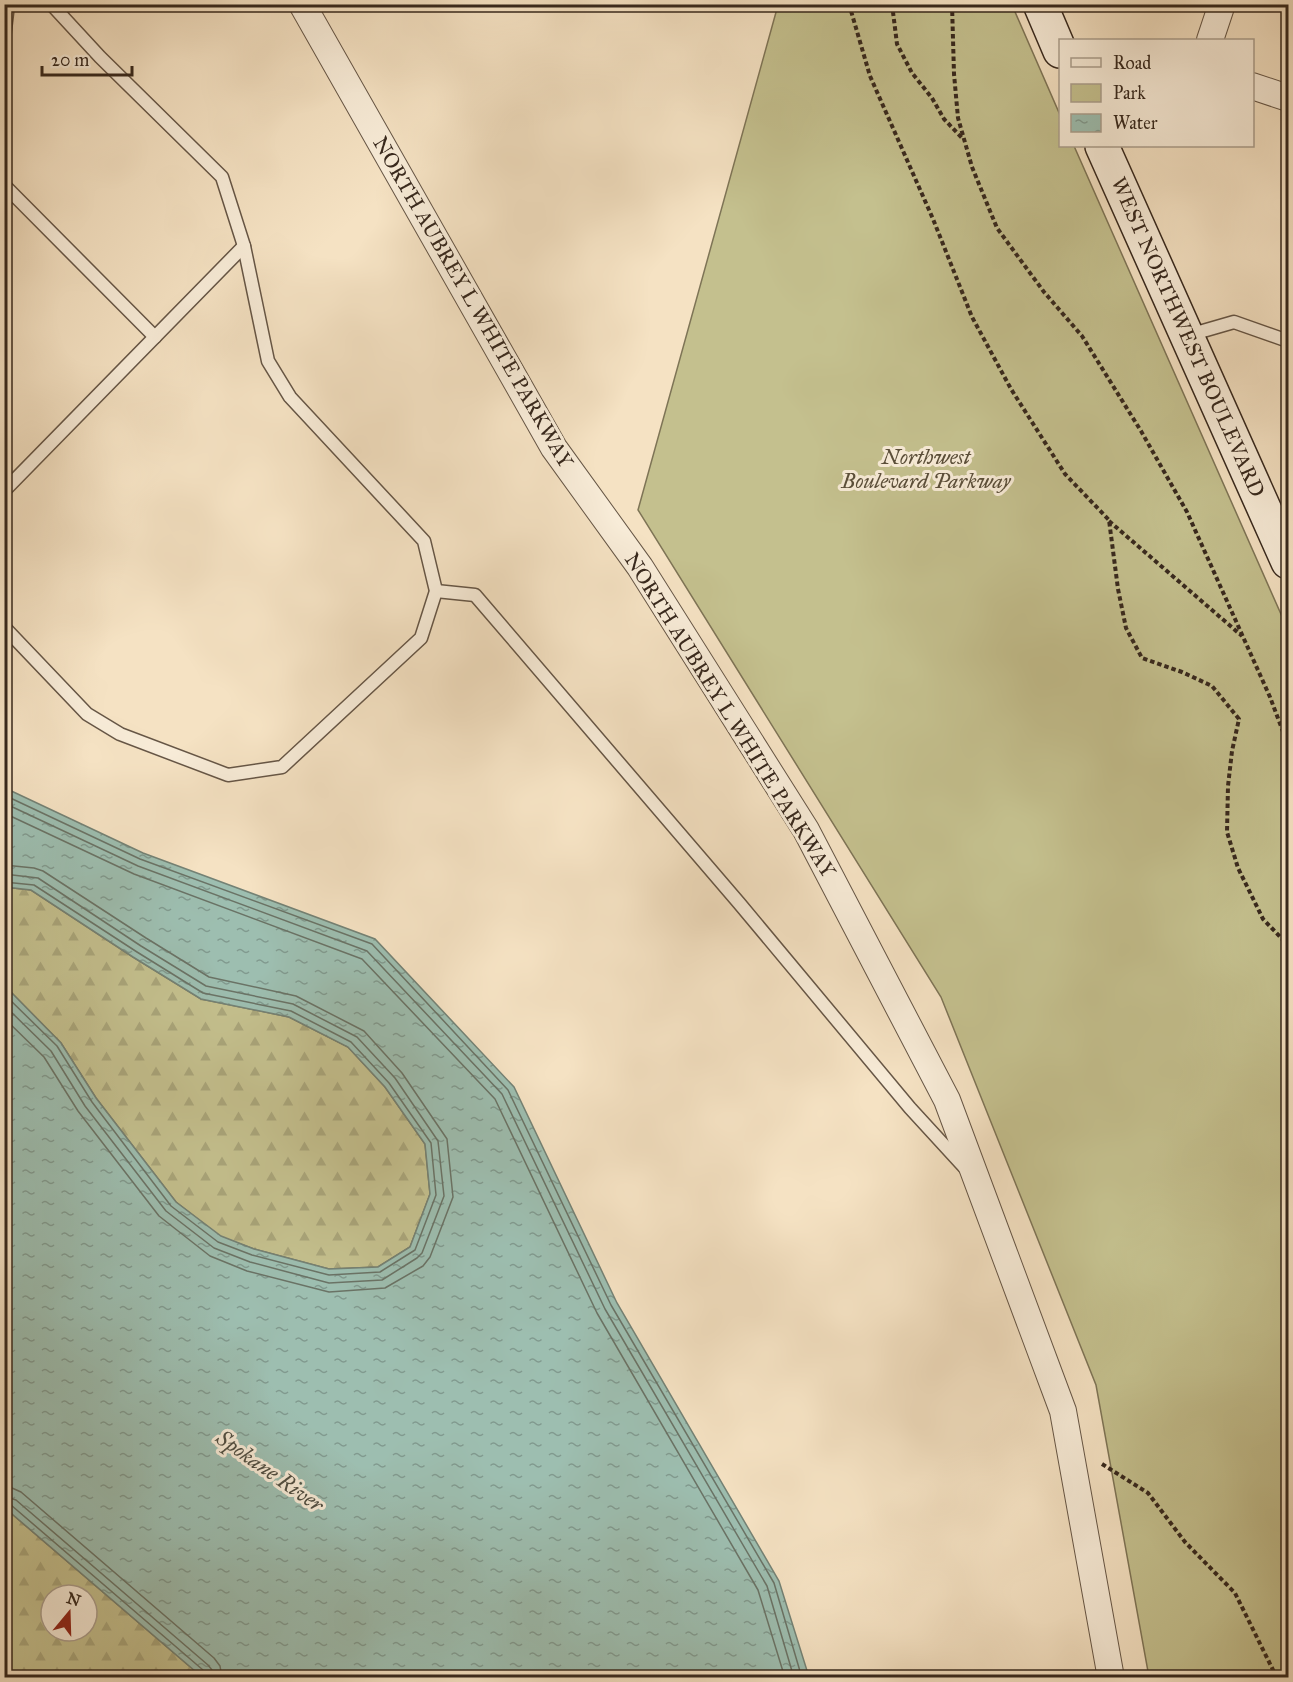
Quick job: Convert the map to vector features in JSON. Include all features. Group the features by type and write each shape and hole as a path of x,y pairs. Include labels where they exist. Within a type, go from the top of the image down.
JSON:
{"main road":[{"path":"1040,4 1059,49"},
{"name":"WEST NORTHWEST BOULEVARD","path":"1102,147 1288,562"}],"street":[{"name":"NORTH AUBREY L WHITE PARKWAY","path":"302,4 554,448 640,567 806,830 947,1100 1063,1411 1111,1677"},
{"path":"1210,39 1222,4"},
{"path":"1254,87 1288,98"}],"lane":[{"path":"4,38 8,4"},
{"path":"4,627 87,714 120,734 228,775 282,767 421,638 436,591 424,541 290,397 268,361 244,246 222,177 100,57 51,4"},
{"path":"4,185 155,337"},
{"path":"4,491 244,246"},
{"path":"1188,336 1234,322 1288,341"},
{"path":"436,591 475,595 739,903 909,1108 978,1182"}],"path":[{"path":"849,4 870,76 933,219 972,317 1011,388 1065,474 1109,520 1243,637"},
{"path":"892,4 897,44 912,73 932,98 944,119 964,140"},
{"path":"952,4 958,118 972,167 997,228 1044,292 1082,336 1141,431 1187,512 1288,745"},
{"path":"1109,520 1112,554 1126,628 1142,658 1182,672 1212,686 1239,719 1227,786 1227,832 1238,868 1263,919 1288,945"},
{"path":"1068,1442 1148,1493 1185,1542 1235,1593 1277,1677"}],"green space":[{"name":"Northwest Boulevard Parkway","path":"778,5 1012,5 1059,113 1059,147 1074,147 1288,630 1288,1677 1149,1677 1096,1385 941,997 638,510"},
{"path":"4,887 31,890 201,999 289,1017 348,1047 385,1087 425,1144 430,1194 410,1247 378,1267 329,1269 254,1249 221,1237 176,1202 96,1098 61,1043 5,986"},
{"path":"5,1508 92,1583 39,1583 39,1643 99,1643 99,1589 202,1677 5,1677"}],"water":[{"name":"Spokane River","path":"5,788 143,853 375,939 514,1087 617,1303 779,1581 809,1677 202,1677 99,1589 99,1583 92,1583 5,1508 5,986 61,1043 96,1098 176,1202 221,1236 254,1249 329,1269 378,1267 410,1247 430,1194 425,1144 385,1087 348,1047 289,1017 201,999 31,890 5,887"}]}
